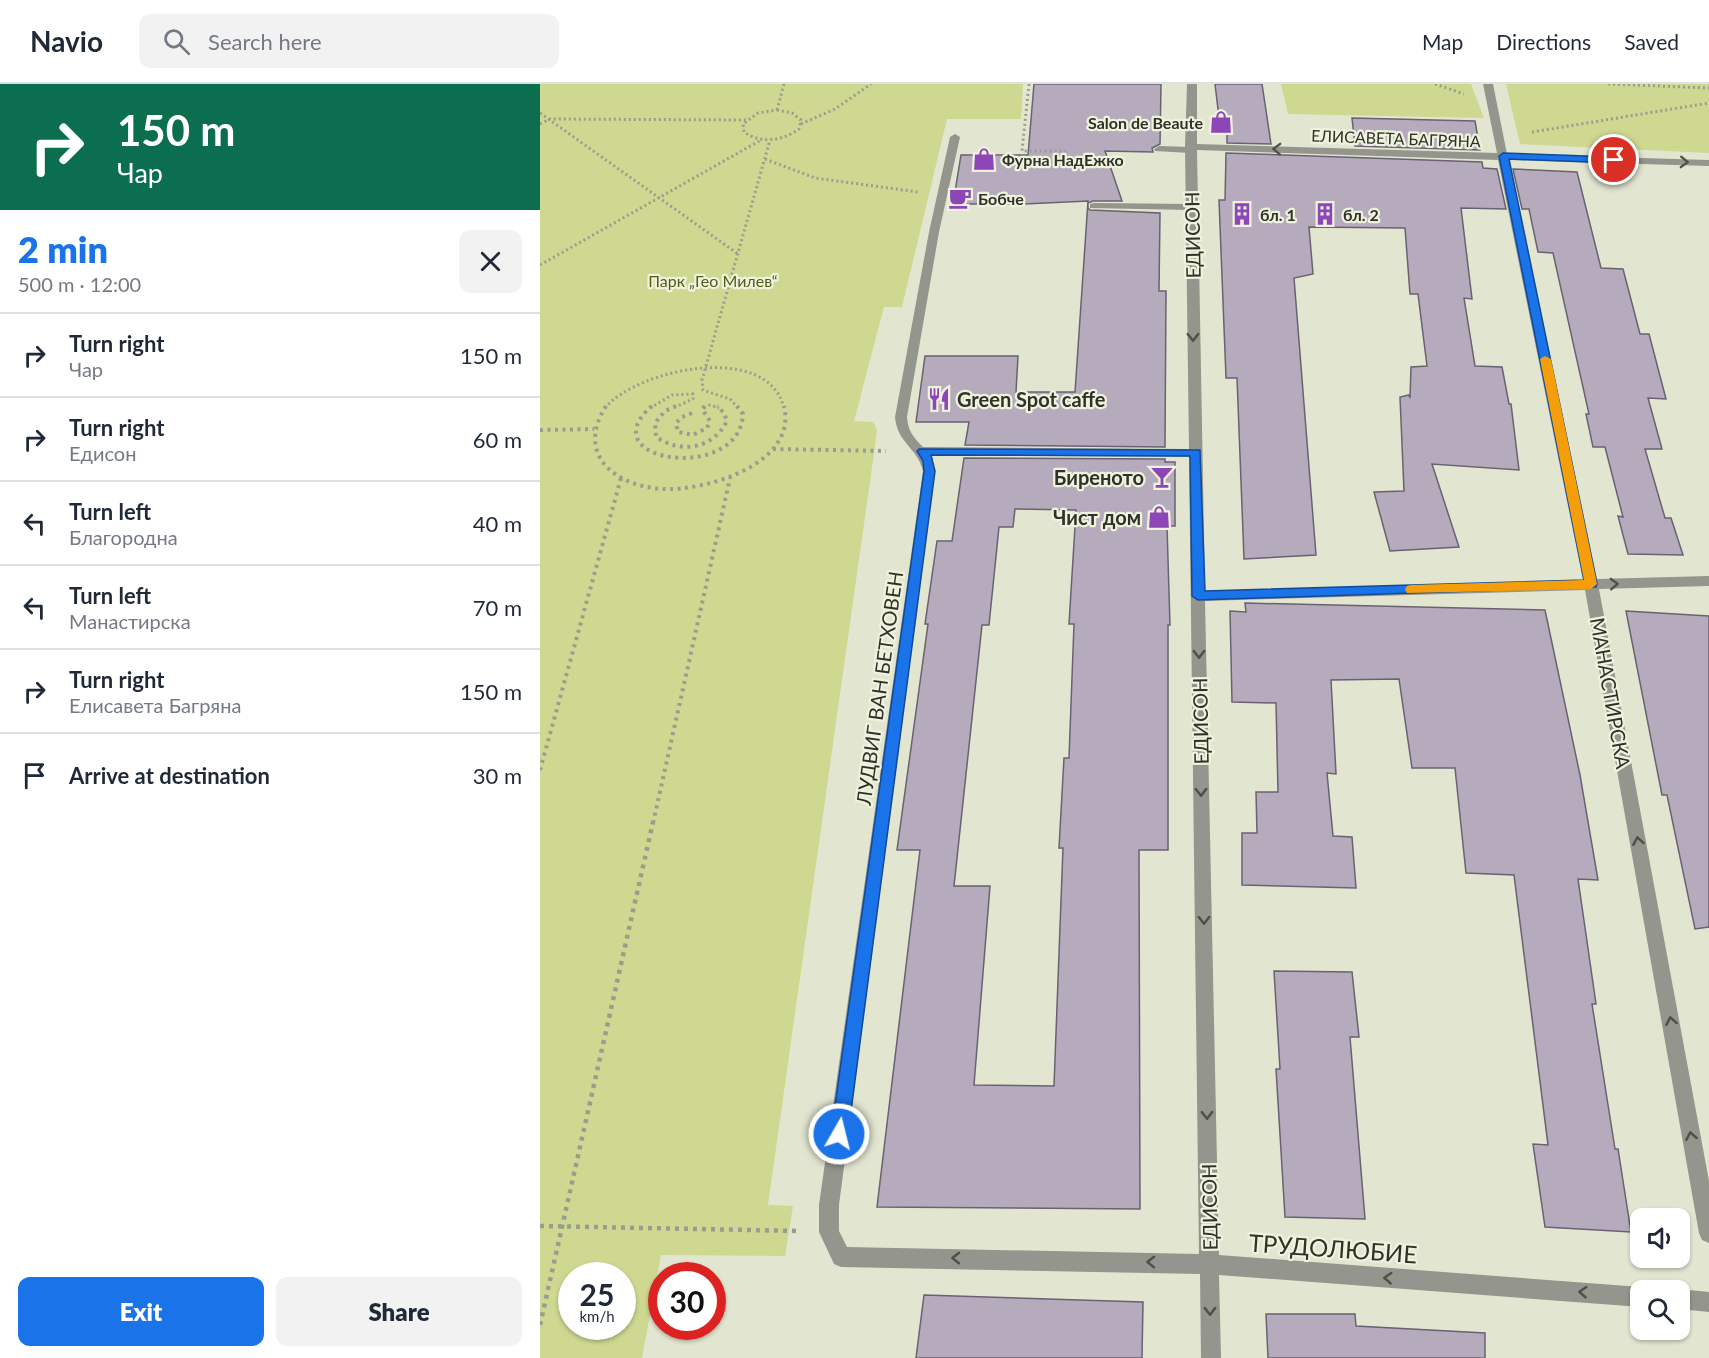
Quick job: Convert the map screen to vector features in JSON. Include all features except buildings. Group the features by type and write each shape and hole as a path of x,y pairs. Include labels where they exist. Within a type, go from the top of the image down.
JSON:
{"street":[{"name":"ЕДИСОН","path":"1192,84 1190,148 1211,1358"},
{"name":"МАНАСТИРСКА","path":"1488,84 1591,584 1709,1233"},
{"path":"955,137 901,417 900,429 905,438 923,451 1196,453"},
{"name":"ЕЛИСАВЕТА БАГРЯНА","path":"1160,149 1709,163"},
{"path":"1094,206 1191,207"},
{"name":"ЛУДВИГ ВАН БЕТХОВЕН","path":"841,1257 829,1232 829,1205 929,471 928,461 923,451"},
{"path":"1198,596 1709,581"},
{"name":"ТРУДОЛЮБИЕ","path":"841,1257 1210,1264 1630,1296"},
{"path":"1690,1300 1709,1302"}],"path":[{"path":"777,110 784,84"},
{"path":"746,120 742,128 744,132 761,140 771,140 795,133 801,124 835,109 871,84"},
{"path":"1029,84 1022,151 1066,152"},
{"path":"1608,84 1709,88"},
{"path":"1500,138 1709,103"},
{"path":"540,124 550,119 746,120 758,113 777,110 797,116 801,124"},
{"path":"540,113 738,254"},
{"path":"540,265 761,140"},
{"path":"692,413 676,422 678,432 693,435 703,431 710,421 702,409 708,404 721,408 727,421 720,434 702,444 680,447 662,442 654,430 655,423 665,411 690,401 694,397 690,393 684,393 661,400 643,415 638,423 639,440 653,453 678,459 705,455 728,445 741,429 743,413 732,400 701,388 704,367 771,140"},
{"path":"765,159 815,178 942,195"},
{"path":"704,367 742,372 759,378 777,392 786,409 785,429 773,449 747,470 730,478 701,486 672,489 644,486 621,478 603,465 594,448 594,429 603,410 621,393 646,379 665,373 704,367"},
{"path":"540,430 594,429"},
{"path":"773,449 923,451"},
{"path":"540,770 621,478"},
{"path":"540,1325 730,478"},
{"path":"540,748 548,742"},
{"path":"540,1226 829,1232"}],"green space":[{"name":"Парк „Гео Милев“","path":"540,84 1023,84 1021,119 947,119 902,307 884,307 854,421 873,422 877,430 768,1205 793,1206 785,1256 661,1255 660,1262 648,1262 648,1325 642,1358 540,1358"},
{"path":"1281,84 1471,84 1484,118 1288,114"},
{"path":"1506,84 1709,84 1709,153 1520,144"}],"slow traffic":[{"path":"1411,589 1591,584 1545,359"}],"place":[{"name":"Salon de Beaute","path":"1221,122"},
{"name":"Фурна НадЕжко","path":"984,159"},
{"name":"Бобче","path":"960,198"},
{"name":"бл. 1","path":"1242,214"},
{"name":"бл. 2","path":"1325,214"},
{"name":"Green Spot caffe","path":"939,399"},
{"name":"Биреното","path":"1162,477"},
{"name":"Чист дом","path":"1159,517"}],"route":[{"path":"839,1134 929,471 928,461 923,451 1196,453 1198,596 1591,584 1503,156 1614,160"}]}
